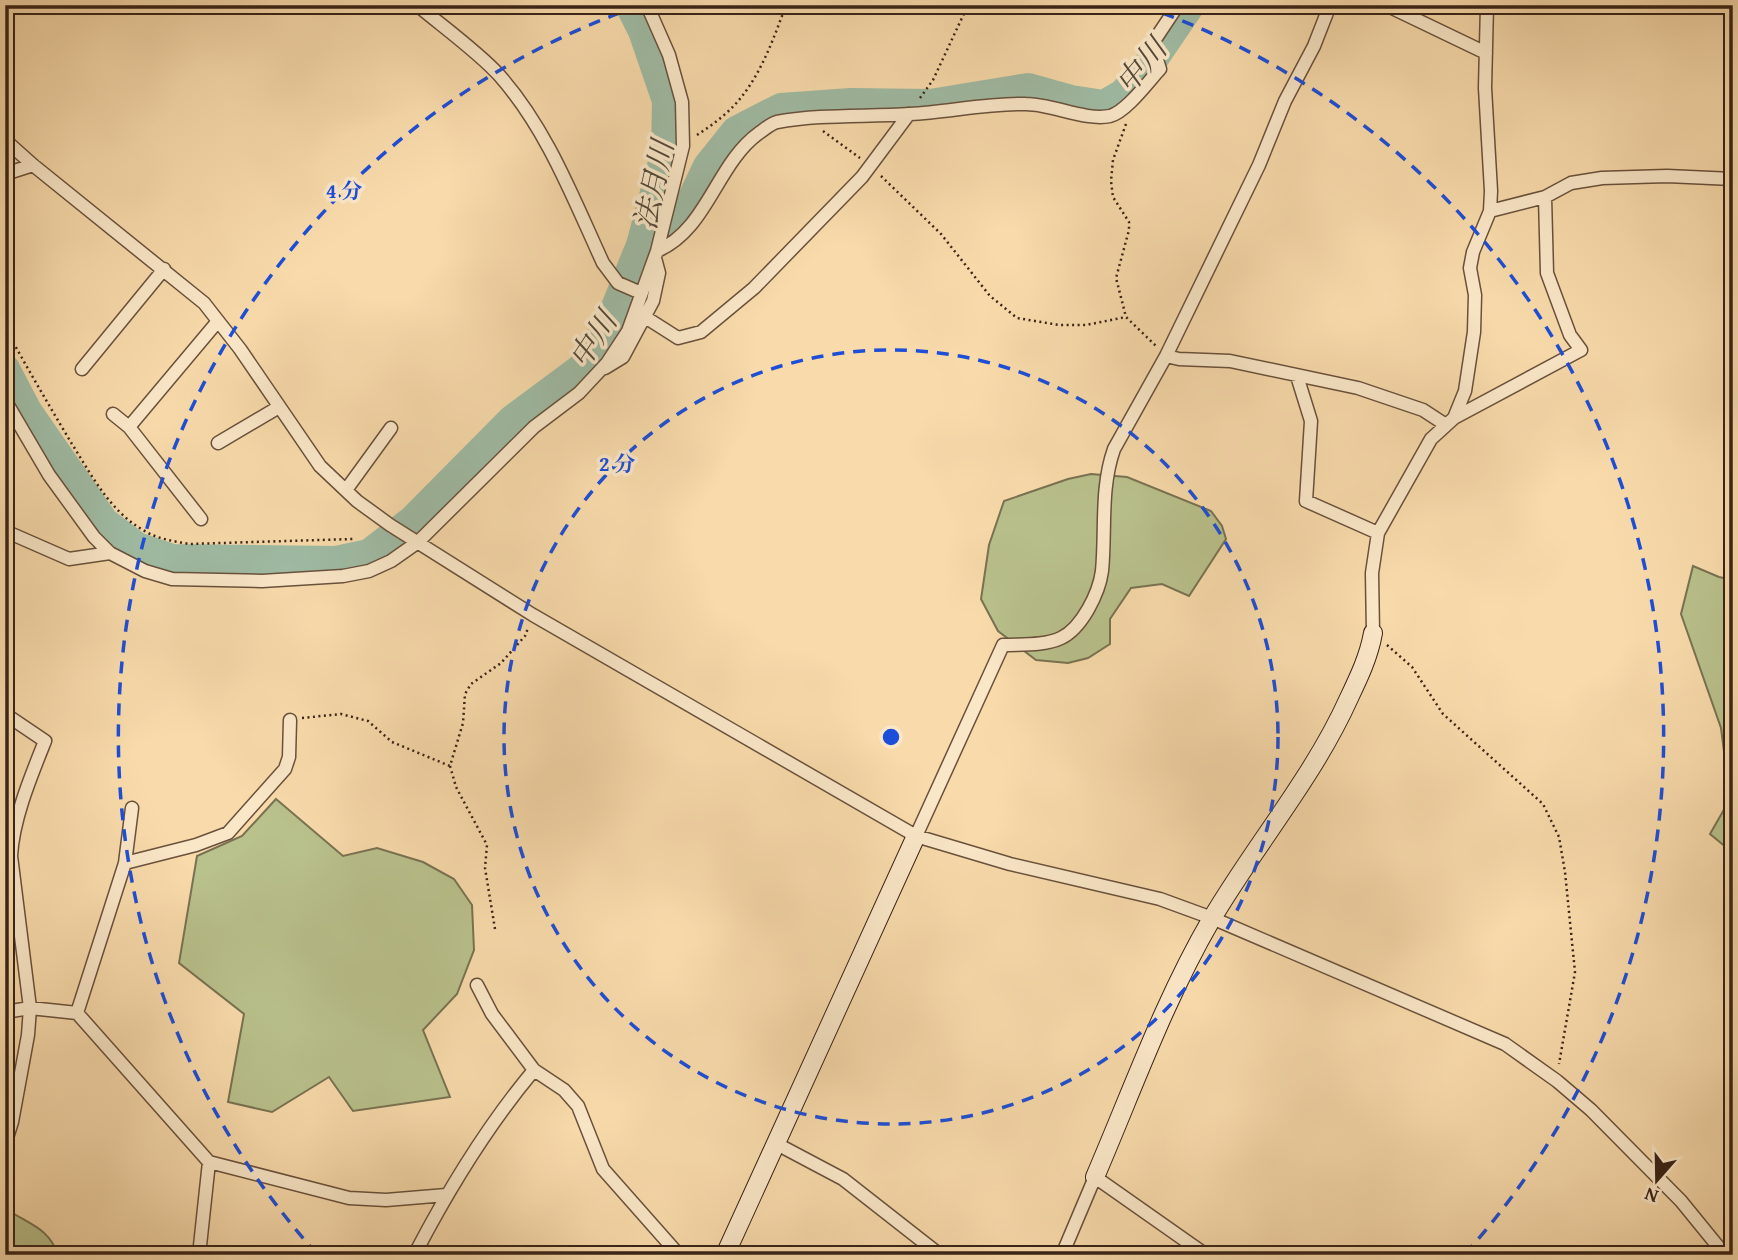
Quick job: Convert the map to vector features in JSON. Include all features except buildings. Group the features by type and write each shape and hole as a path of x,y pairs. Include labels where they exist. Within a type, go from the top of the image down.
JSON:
{"street":[{"path":"417,5 498,74 530,115 555,158 603,263 618,283 638,292"},
{"path":"5,400 49,475 94,537 110,553 145,571 172,579 262,582 343,576 369,571 391,561 534,427 579,393 607,363 628,331 638,292 656,253 683,146 682,102 669,55 647,5"},
{"path":"656,253 689,229 733,158 751,139 773,123 827,116 909,114 1024,104 1097,117 1111,116 1121,111 1160,69 1152,44 1178,5"},
{"path":"725,1255 1003,645 1046,643 1062,638 1080,623 1101,573 1103,504 1108,465 1114,449 1166,356 1259,165 1285,101 1314,46 1330,5"},
{"path":"1386,5 1486,53"},
{"path":"1450,422 1465,391 1474,332 1475,295 1471,268 1473,252 1490,211 1487,5"},
{"path":"645,317 678,338 701,332 763,279 862,177 909,114"},
{"path":"5,140 33,166 204,303 320,466 390,525 533,615 916,836 1010,864 1160,899 1212,918 1505,1044 1557,1081 1591,1110 1681,1201 1725,1255"},
{"path":"5,174 33,166"},
{"path":"1490,211 1545,197 1570,183 1602,178 1667,176 1733,179"},
{"path":"1062,1255 1188,963 1212,918 1337,726 1369,654 1373,634 1372,573 1378,533 1431,439 1450,422 1581,350 1570,335 1547,273 1545,197"},
{"path":"599,372 623,357 645,317 653,300 659,273 656,253"},
{"path":"82,369 164,270"},
{"path":"129,427 218,321"},
{"path":"1166,356 1230,361 1358,388 1450,422"},
{"path":"1297,376 1311,421 1306,501 1378,533"},
{"path":"218,443 279,407"},
{"path":"113,414 129,427 201,519"},
{"path":"346,490 391,428"},
{"path":"5,531 68,558 110,553"},
{"path":"5,713 44,741 11,844 10,856 30,1008 21,1072 5,1144"},
{"path":"125,863 196,845 228,833 285,769 289,757 290,720"},
{"path":"77,1013 125,863 132,808"},
{"path":"477,985 492,1014 534,1070 564,1090 578,1106 603,1169 679,1255"},
{"path":"5,1012 30,1008 77,1013 209,1162 349,1198 386,1200 446,1195"},
{"path":"428,1255 417,1250 446,1195 492,1125 534,1070"},
{"path":"775,1143 843,1179 940,1255"},
{"path":"201,1252 209,1162"},
{"path":"1095,1177 1206,1255"}],"path":[{"path":"683,146 719,120 744,95 773,41 786,5"},
{"path":"920,97 933,80 968,5"},
{"path":"1135,96 1113,160 1113,197 1129,222 1116,278 1126,317 1166,356"},
{"path":"799,119 820,128 870,165 941,234 990,296 1017,318 1059,325 1087,325 1126,317"},
{"path":"5,328 97,485 118,512 143,530 163,539 189,544 353,539"},
{"path":"495,929 485,868 486,845 456,787 450,766 463,723 465,694 471,684 501,663 525,636 533,615"},
{"path":"1373,634 1412,667 1443,714 1543,804 1559,837 1575,972 1557,1081"},
{"path":"290,720 341,714 368,721 392,742 450,766"}],"green space":[{"path":"1091,474 1127,477 1211,511 1222,526 1226,539 1189,596 1162,584 1131,588 1110,619 1110,644 1088,658 1068,663 1036,660 998,631 981,599 989,545 1004,501"},
{"path":"1693,566 1733,580 1733,853 1710,834 1730,799 1721,728 1681,614"},
{"path":"276,799 343,856 377,848 423,862 454,879 472,905 474,950 457,994 423,1030 450,1097 353,1111 329,1077 272,1112 228,1102 244,1014 179,963 197,856 242,836"},
{"path":"5,1208 43,1232 58,1255 5,1255"}],"waterway":[{"name":"中川","path":"5,369 27,411 104,522 137,547 172,559 336,561 369,554 412,521 512,420 582,368 610,322 641,245 666,151 667,101 643,31 630,5"},
{"name":"中川","path":"641,245 682,221 708,166 736,131 781,108 851,103 930,104 1028,88 1071,100 1104,105 1123,94 1154,58 1190,5"}],"water label":[{"name":"法月川","path":"654,185"}]}
